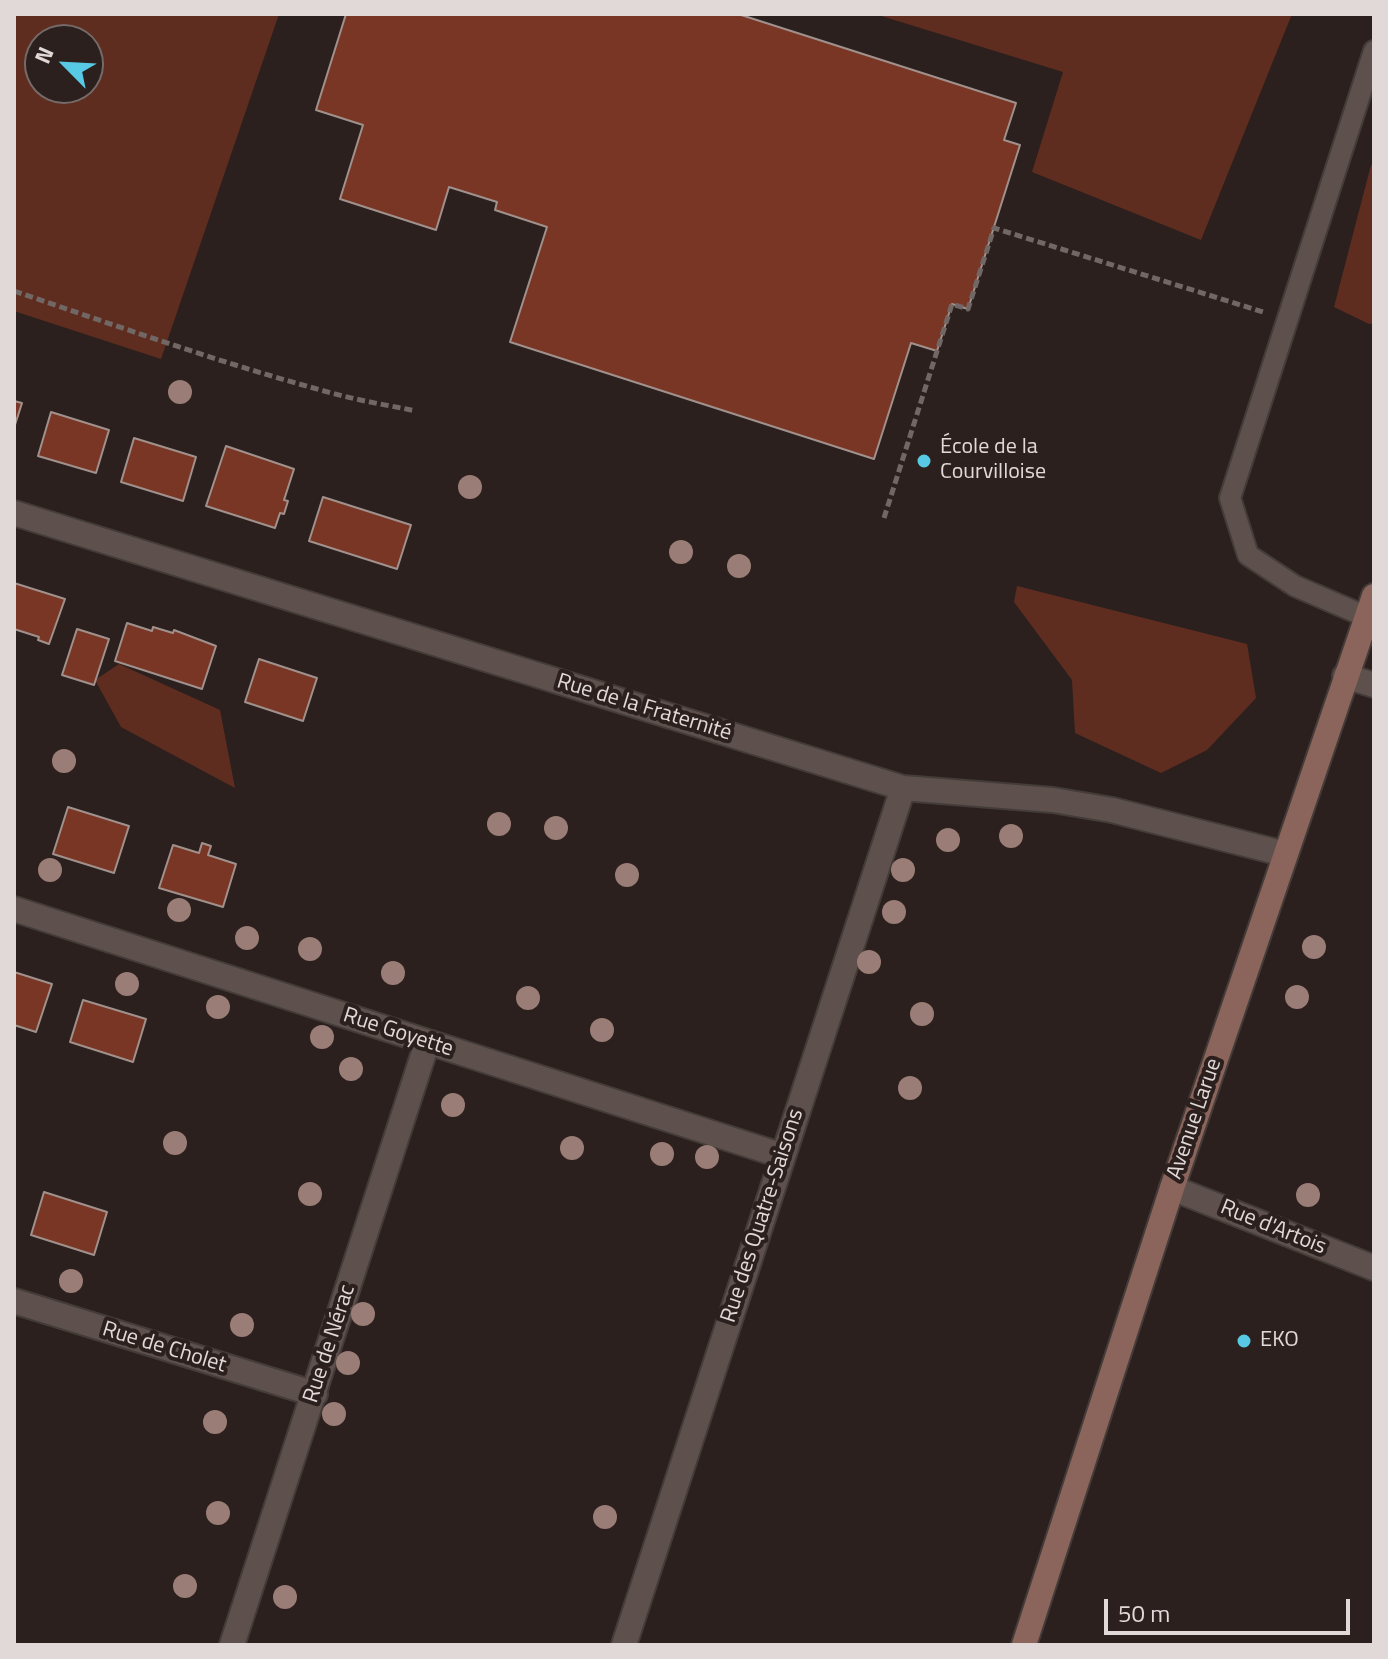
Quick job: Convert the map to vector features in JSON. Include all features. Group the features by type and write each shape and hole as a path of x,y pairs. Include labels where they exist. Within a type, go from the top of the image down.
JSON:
{"street":[{"name":"Rue de la Fraternité","path":"14,513 903,788 1053,800 1112,810 1285,854"},
{"name":"Avenue Larue","path":"1024,1645 1172,1188 1370,606"},
{"path":"1345,676 1374,685"},
{"name":"Rue des Quatre-Saisons","path":"624,1645 903,788"},
{"name":"Rue Goyette","path":"14,909 783,1156"},
{"name":"Rue de Nérac","path":"232,1645 427,1043"},
{"name":"Rue d'Artois","path":"1172,1188 1374,1268"},
{"name":"Rue de Cholet","path":"14,1301 315,1394"}],"lane":[{"path":"1370,606 1295,586 1248,555 1230,498 1374,51"}],"path":[{"path":"884,518 952,304 968,309 994,228 1287,320"},
{"path":"14,291 80,316 280,378 346,397 416,411"}],"shaded area":[{"path":"14,14 279,14 161,359 14,311"},
{"path":"875,14 1292,14 1201,240 1032,172 1063,72"},
{"path":"1371,165 1374,165 1374,323 1369,324 1334,307"},
{"path":"1017,586 1247,644 1256,698 1207,750 1161,773 1075,733 1072,680 1014,602"},
{"path":"119,664 220,710 235,788 121,727 95,680"}],"building":[{"path":"346,14 738,14 1016,103 1004,140 1020,145 968,309 952,304 937,351 911,343 874,459 510,342 547,227 495,210 497,202 449,187 436,230 340,199 363,125 316,110"},
{"path":"14,401 22,403 14,428"},
{"path":"51,412 109,430 96,473 38,456"},
{"path":"134,438 196,457 183,501 121,482"},
{"path":"226,446 294,469 284,500 288,501 284,514 280,513 275,528 206,506"},
{"path":"323,497 411,525 397,569 309,541"},
{"path":"14,583 65,599 49,644 38,640 39,637 14,629"},
{"path":"127,623 152,631 153,627 173,633 174,630 216,646 202,689 115,661"},
{"path":"77,629 109,639 94,685 62,675"},
{"path":"259,659 317,678 303,721 245,702"},
{"path":"68,807 129,826 114,873 53,854"},
{"path":"202,843 211,846 208,855 236,864 223,907 159,888 173,845 199,853"},
{"path":"14,972 52,984 36,1032 14,1025"},
{"path":"83,1000 146,1019 133,1062 70,1042"},
{"path":"44,1192 107,1212 94,1255 31,1235"}],"place":[{"name":"École de la Courvilloise","path":"924,461"},
{"name":"EKO","path":"1244,1341"}]}
